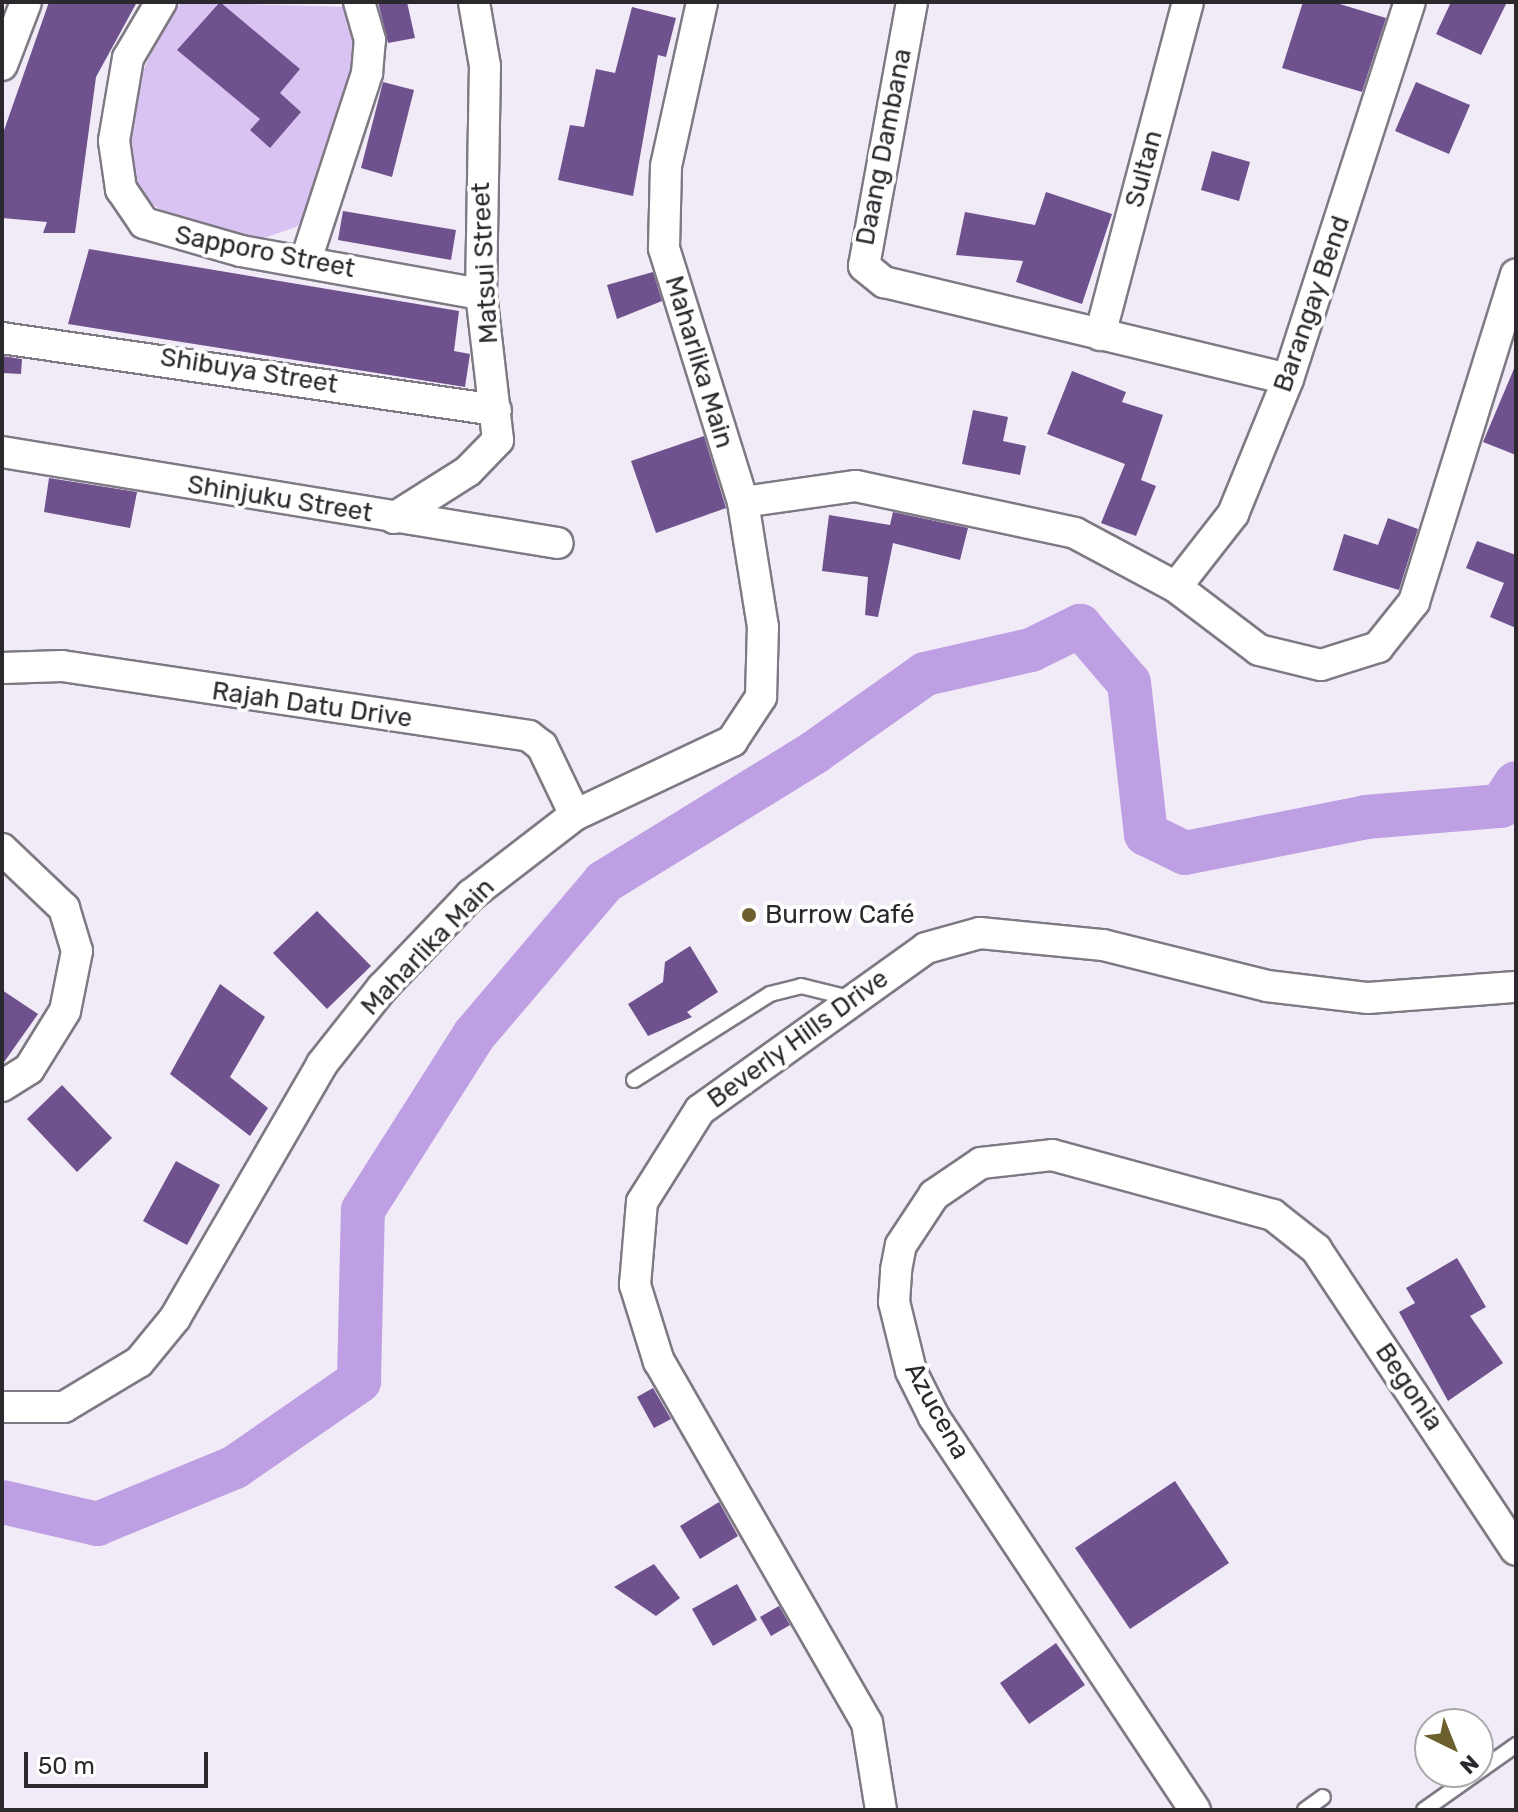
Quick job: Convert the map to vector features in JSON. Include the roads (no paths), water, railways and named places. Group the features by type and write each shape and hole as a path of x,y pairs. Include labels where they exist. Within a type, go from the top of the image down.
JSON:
{"street":[{"path":"2,65 26,2"},
{"name":"Sapporo Street","path":"161,2 128,58 119,99 121,189 144,223 166,235 481,294"},
{"path":"306,260 367,73 370,40 359,2"},
{"name":"Matsui Street","path":"394,518 489,454 498,440 481,294 485,66 474,2"},
{"name":"Maharlika Main","path":"2,1407 64,1407 139,1362 175,1318 322,1064 365,1010 471,895 575,815 732,741 761,697 763,627 743,502 663,234 666,166 702,2"},
{"name":"Daang Dambana","path":"912,2 862,243 864,266 884,282 1100,335"},
{"name":"Sultan","path":"1100,335 1188,2"},
{"name":"Barangay Bend","path":"1176,587 1233,514 1288,379 1410,2"},
{"path":"743,502 856,486 964,506 1075,533 1176,587 1259,650 1321,665 1378,647 1414,602 1516,275"},
{"path":"1100,335 1288,379"},
{"name":"Shibuya Street","path":"2,338 496,410"},
{"name":"Shinjuku Street","path":"2,452 558,543"},
{"name":"Rajah Datu Drive","path":"2,668 62,666 529,736 542,746 575,815"},
{"path":"2,849 64,908 77,951 65,1011 29,1069 2,1086"},
{"name":"Beverly Hills Drive","path":"881,1810 867,1723 659,1362 635,1285 642,1202 700,1110 850,998 926,948 980,933 1103,945 1267,986 1368,998 1516,987"},
{"name":"Azucena","path":"1195,1810 934,1417 899,1335 896,1270 901,1245 934,1195 981,1163 1010,1155 1094,1162 1273,1215 1294,1229"},
{"name":"Begonia","path":"1294,1229 1316,1249 1516,1550"}],"lane":[{"path":"634,1080 770,994 801,986 850,998"},
{"path":"1424,1810 1516,1745"},
{"path":"1305,1810 1323,1797"}],"waterway":[{"path":"2,1502 97,1524 235,1467 359,1381 363,1210 474,1035 604,882 815,752 925,674 1031,650 1080,626 1129,683 1146,834 1185,853 1366,817 1501,806 1516,783"}],"place":[{"name":"Burrow Café","path":"749,915"}]}
